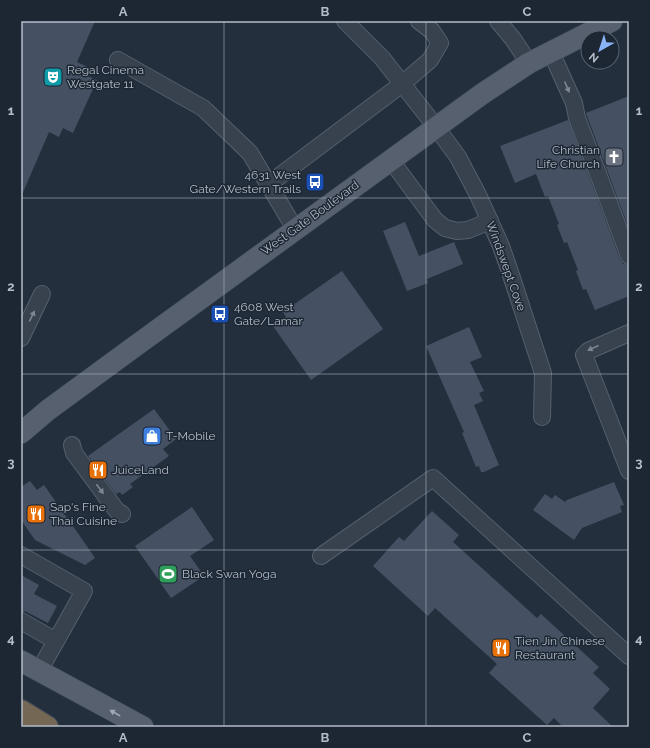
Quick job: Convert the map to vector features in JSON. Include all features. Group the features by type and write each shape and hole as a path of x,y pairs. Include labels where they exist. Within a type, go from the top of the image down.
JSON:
{"highway":[{"path":"21,711 46,727"}],"main road":[{"name":"West Gate Boulevard","path":"21,433 48,410 436,126 529,63 612,21"},
{"path":"26,664 143,727"}],"street":[{"name":"Windswept Cove","path":"345,21 382,58 436,126 458,157 478,195 490,220 510,272 544,373 542,417"},
{"path":"269,184 402,84 430,60 440,43 432,31 419,21"},
{"path":"498,21 513,39 529,63"},
{"path":"551,52 574,103 577,118 629,256"},
{"path":"118,60 203,108 250,153 295,229"},
{"path":"390,159 435,220 445,228 457,231 468,230 490,220"},
{"path":"21,338 42,294"},
{"path":"629,333 588,351 584,355 629,471"},
{"path":"72,445 74,453 117,511 122,514"},
{"path":"321,556 433,478 629,656"},
{"path":"21,556 84,591 56,641 26,664"},
{"path":"21,621 56,641"}],"building":[{"path":"21,21 95,21 77,62 88,67 85,75 97,80 73,133 63,128 59,137 49,132 21,197"},
{"name":"Christian Life Church","path":"629,96 629,229 586,113"},
{"path":"568,120 620,259 623,264 629,265 629,296 595,310 586,289 583,290 576,271 578,270 567,242 564,243 557,225 559,224 548,196 545,197 536,174 515,183 500,146"},
{"path":"405,222 419,256 454,242 463,264 427,279 428,283 407,291 383,231"},
{"path":"342,271 383,329 311,380 273,326 286,317 283,312"},
{"path":"469,327 482,357 470,362 484,391 479,393 483,401 474,405 499,465 484,472 481,472 479,466 476,467 462,433 464,432 426,346"},
{"path":"154,409 176,439 163,449 169,456 130,484 133,487 122,495 120,492 116,494 88,456"},
{"path":"30,481 37,490 44,485 95,558 85,565 35,540 21,520 21,487"},
{"path":"614,482 624,505 620,506 622,512 582,528 574,540 533,510 545,494 552,499 555,495 565,502"},
{"path":"192,507 214,540 190,556 204,576 171,598 135,546"},
{"path":"432,511 459,535 453,542 537,618 541,614 599,667 593,673 610,689 593,708 613,727 563,727 554,718 547,725 489,673 497,664 435,608 428,616 373,566 399,537 404,541"},
{"path":"21,575 39,585 34,594 57,606 48,623 25,611 21,612"}],"place":[{"name":"Regal Cinema Westgate 11","path":"53,77"},
{"name":"Christian Life Church","path":"614,157"},
{"name":"4631 West Gate/Western Trails","path":"315,182"},
{"name":"4608 West Gate/Lamar","path":"220,314"},
{"name":"T-Mobile","path":"152,436"},
{"name":"JuiceLand","path":"98,470"},
{"name":"Sap's Fine Thai Cuisine","path":"36,514"},
{"name":"Black Swan Yoga","path":"168,574"},
{"name":"Tien Jin Chinese Restaurant","path":"501,648"}]}
